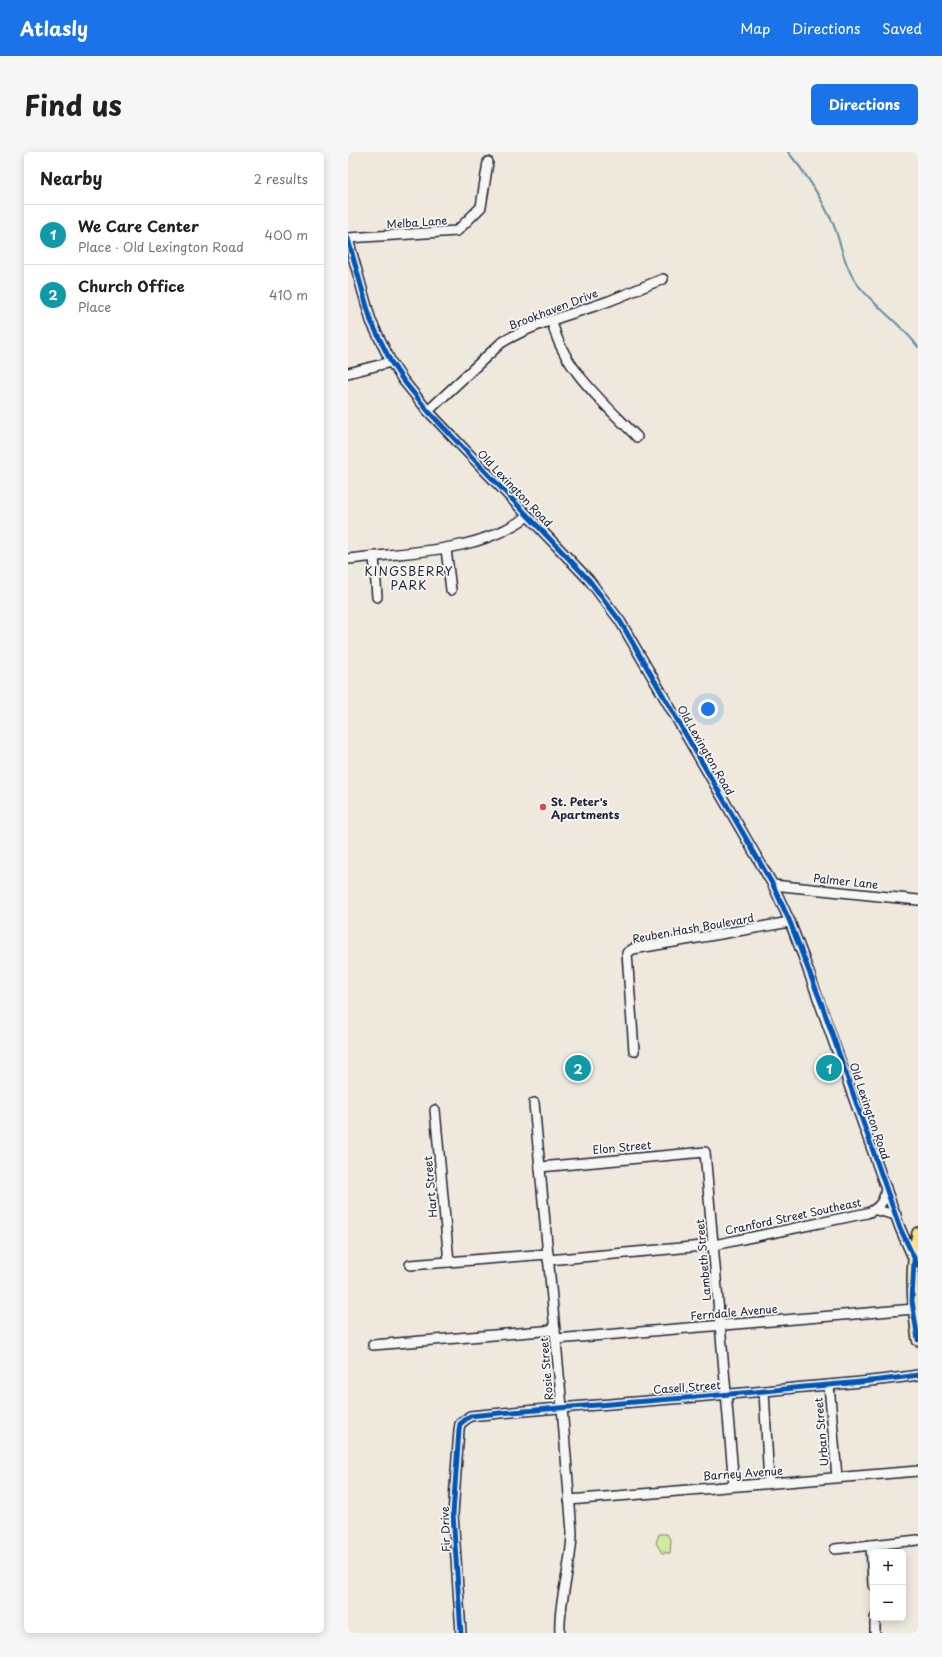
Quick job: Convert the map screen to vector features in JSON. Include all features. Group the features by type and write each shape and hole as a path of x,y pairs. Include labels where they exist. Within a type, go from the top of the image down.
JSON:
{"main road":[{"path":"916,1263 918,1233"},
{"name":"Old Lexington Road","path":"916,1263 913,1272 914,1309 918,1340"}],"street":[{"name":"Melba Lane","path":"348,239 457,231 481,207 488,162"},
{"name":"Old Lexington Road","path":"348,239 372,321 391,362 403,380 428,411 589,580 620,621 773,886 790,922 822,1005 896,1215 916,1263"},
{"name":"Brookhaven Drive","path":"428,411 501,343 515,335 552,320 609,301 663,279"},
{"path":"552,320 555,337 570,362 598,397 637,437"},
{"path":"348,373 391,362"},
{"path":"348,558 446,549 493,536 513,527 528,516"},
{"path":"446,549 451,590"},
{"path":"374,556 377,597"},
{"name":"Palmer Lane","path":"773,886 918,900"},
{"name":"Reuben Hash Boulevard","path":"634,1051 627,953 633,949 790,922"},
{"name":"Rosie Street","path":"534,1103 562,1407 572,1548 562,1608 560,1633"},
{"name":"Hart Street","path":"435,1110 449,1262"},
{"name":"Elon Street","path":"540,1167 705,1152"},
{"name":"Lambeth Street","path":"705,1152 734,1485"},
{"name":"Cranford Street Southeast","path":"876,1210 885,1195 886,1187"},
{"name":"Cranford Street Southeast","path":"410,1265 714,1245 876,1210 896,1215"},
{"name":"Ferndale Avenue","path":"373,1345 721,1325 914,1309"},
{"name":"Casell Street","path":"460,1424 470,1416 889,1380 918,1375"},
{"name":"Urban Street","path":"829,1385 837,1477"},
{"path":"764,1391 769,1483"},
{"name":"Fir Drive","path":"460,1424 453,1514 461,1633"},
{"name":"Barney Avenue","path":"569,1500 734,1485 918,1471"},
{"path":"835,1548 918,1540"},
{"path":"871,1545 871,1549"},
{"path":"875,1621 875,1633"}],"green space":[{"path":"659,1534 667,1534 671,1541 670,1553 662,1553 656,1543"}],"waterway":[{"path":"788,152 807,176 818,194 835,228 847,266 855,281 918,347"}],"cycle path":[{"path":"348,239 371,321 391,362 403,380 428,411 589,580 620,621 773,885 790,922 822,1005 900,1228 918,1266"},
{"path":"914,1260 912,1301 918,1340"},
{"path":"461,1633 453,1514 460,1424 470,1416 679,1399 875,1381 918,1375"}],"place":[{"name":"St. Peter's Apartments","path":"543,807"},
{"name":"Church Office","path":"578,1068"},
{"name":"We Care Center","path":"829,1068"}],"district":[{"name":"KINGSBERRY PARK","path":"409,578"}]}
